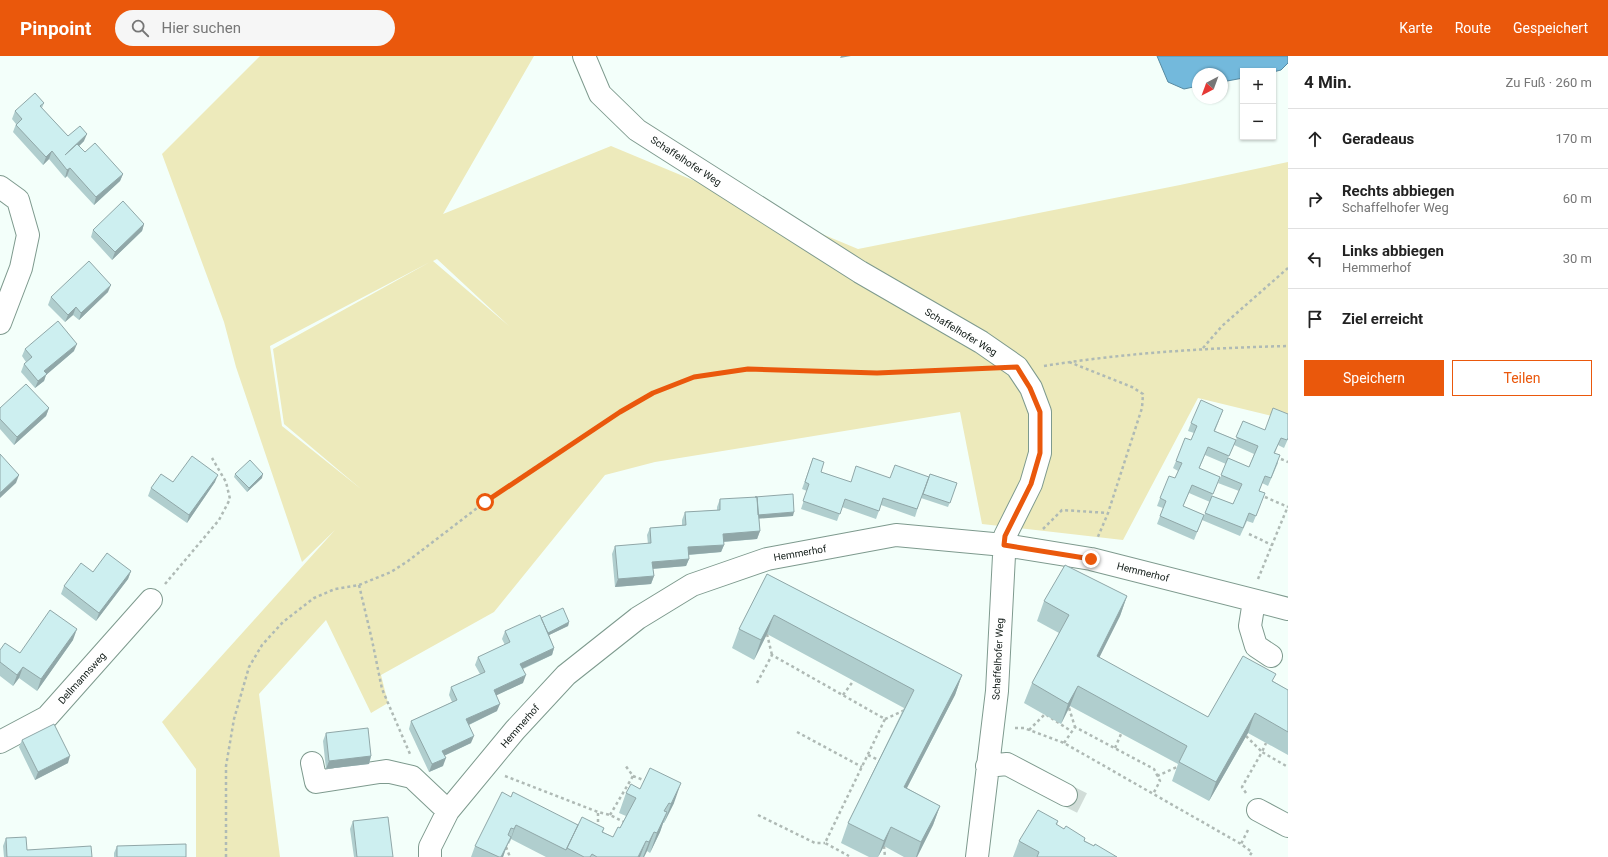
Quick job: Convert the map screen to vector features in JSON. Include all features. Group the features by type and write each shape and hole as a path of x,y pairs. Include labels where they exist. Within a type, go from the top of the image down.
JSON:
{"street":[{"name":"Schaffelhofer Weg","path":"584,56 600,94 637,130 860,272 981,342 1017,367 1030,388 1040,412 1040,453 1031,484 1005,536 997,691 977,857"},
{"path":"0,187 18,200 28,235 20,268 0,323"},
{"name":"Hemmerhof","path":"430,857 430,847 448,811 515,730 566,675 638,618 692,585 767,559 896,535 1004,545 1091,559 1288,609"},
{"name":"Dellmannsweg","path":"0,742 47,717 152,600"},
{"path":"1252,600 1250,626 1256,646 1271,656"},
{"path":"312,763 316,782 386,771 412,777 448,811"},
{"path":"987,766 1007,764 1066,795"},
{"path":"1258,810 1288,826"}],"path":[{"path":"1203,348 1222,326 1288,268"},
{"path":"1017,367 1033,368 1069,362 1203,348 1288,346"},
{"path":"1069,362 1132,387 1143,394 1142,408 1108,514 1096,540 1091,559"},
{"path":"226,857 226,766 234,718 249,667 262,645 283,622 314,598 335,589 359,585 391,572 408,561 503,489 620,412 653,393 694,377 748,369 877,373 983,368"},
{"path":"152,600 219,520 230,499 226,482 212,458"},
{"path":"1281,459 1288,462"},
{"path":"1252,600 1272,545 1288,507 1265,497"},
{"path":"1034,549 1040,531 1062,510 1108,514"},
{"path":"1249,534 1272,545"},
{"path":"359,585 382,689 414,762 412,777"},
{"path":"757,683 772,655 767,634"},
{"path":"772,655 885,719"},
{"path":"844,695 854,680"},
{"path":"1069,708 1075,727 1154,769 1160,781 1153,794"},
{"path":"825,843 885,719 906,710"},
{"path":"1029,730 1045,714 1071,731"},
{"path":"1064,743 1075,727"},
{"path":"992,729 1024,728 1064,743 1241,844 1252,852 1249,857"},
{"path":"797,732 862,767"},
{"path":"1114,748 1122,734"},
{"path":"1246,736 1262,752 1288,767"},
{"path":"1241,844 1258,810 1242,787 1266,743"},
{"path":"868,754 881,761"},
{"path":"625,765 633,776 647,781"},
{"path":"1157,776 1180,765"},
{"path":"484,768 598,812 610,815 624,822"},
{"path":"610,815 633,776"},
{"path":"598,812 598,836"},
{"path":"758,815 815,843 825,843 849,856"},
{"path":"884,846 885,857"},
{"path":"506,847 510,857"}],"shaded area":[{"path":"260,56 534,56 443,214 611,146 858,249 1288,162 1288,420 1198,398 1123,540 982,524 960,412 655,462 605,475 494,612 381,675 388,703 371,713 326,620 259,694 280,857 196,857 196,769 162,722 335,530 302,562 236,367 224,322 162,154","holes":["437,259 509,326 433,261","430,262 273,349 284,424 361,489 282,426 270,346"]}],"water":[{"path":"1157,56 1288,56 1288,63 1281,70 1276,71 1276,68 1240,68 1240,79 1228,81 1228,68 1192,68 1192,87 1184,89 1168,82"}],"building":[{"path":"35,93 44,103 40,106 68,136 80,126 87,134 65,155 77,144 85,152 95,143 123,174 96,197 70,168 67,170 52,151 46,157 16,125 22,119 15,111"},
{"path":"123,201 144,224 115,252 93,230"},
{"path":"89,261 111,285 81,313 76,307 68,315 51,297"},
{"path":"58,321 77,344 44,371 47,374 38,381 24,364 32,357 25,349"},
{"path":"26,384 49,408 17,437 0,419 0,408"},
{"path":"1201,400 1223,410 1214,431 1236,440 1229,456 1208,447 1199,468 1220,477 1213,494 1192,485 1183,506 1204,515 1197,532 1160,516 1166,501 1160,498 1169,476 1175,478 1182,463 1176,461 1185,438 1191,440 1197,426 1191,423"},
{"path":"1273,408 1288,414 1288,438 1287,440 1281,438 1274,453 1280,455 1271,478 1265,476 1259,491 1265,493 1256,516 1249,513 1243,528 1205,513 1212,496 1233,504 1242,484 1221,475 1228,458 1249,467 1258,446 1236,437 1243,421 1265,430"},
{"path":"0,454 19,475 0,493"},
{"path":"192,456 218,475 189,515 151,488 161,474 173,482"},
{"path":"813,458 824,462 821,472 851,482 856,466 890,478 895,465 929,477 917,509 883,498 879,511 845,499 840,514 803,501 809,484 805,482"},
{"path":"250,460 263,474 249,488 235,474"},
{"path":"930,474 957,483 950,503 923,494"},
{"path":"793,494 794,512 758,515 757,497 755,497"},
{"path":"757,497 760,531 723,534 724,545 688,547 689,559 652,562 654,576 618,579 615,546 651,543 650,528 686,525 685,512 720,510 720,499"},
{"path":"107,553 131,571 99,613 64,586 81,563 93,572"},
{"path":"1065,565 1127,596 1097,656 1208,717 1243,656 1276,674 1272,681 1288,690 1288,732 1255,713 1216,782 1179,762 1187,746 1078,686 1068,704 1032,683 1069,615 1044,601"},
{"path":"767,574 962,675 904,787 940,806 921,842 891,827 884,841 848,823 914,690 774,615 761,640 739,629"},
{"path":"563,608 569,622 548,633 541,618"},
{"path":"50,610 77,629 41,679 23,667 17,675 0,662 0,650 5,643 20,653"},
{"path":"540,615 554,648 520,664 526,675 494,690 500,704 466,719 474,736 442,751 446,758 432,764 411,721 457,700 451,687 485,672 478,657 510,642 505,631"},
{"path":"54,724 70,756 38,772 22,740"},
{"path":"368,728 371,756 329,761 326,733"},
{"path":"650,768 681,783 671,804 669,803 664,811 667,812 657,833 654,832 649,842 646,841 638,857 597,857 592,854 590,857 584,857 567,848 582,817 604,828 602,832 613,837 618,827 620,828 636,798 626,793 631,784 640,789"},
{"path":"502,792 511,797 513,792 578,825 566,850 516,825 514,829 511,828 508,835 511,837 501,857 475,846"},
{"path":"1038,810 1058,821 1056,824 1064,829 1066,826 1085,838 1084,841 1094,846 1095,844 1117,857 1037,857 1039,852 1019,841"},
{"path":"388,817 393,857 357,857 353,821"},
{"path":"26,837 27,850 91,846 92,857 7,857 6,838"},
{"path":"186,844 186,857 117,857 117,846"}],"tunnel":[{"path":"1066,795 1082,803"}],"route":[{"path":"485,502 620,412 653,393 694,377 748,369 877,373 1017,367 1030,388 1040,412 1040,453 1031,484 1005,536 1004,545 1091,559"}]}
